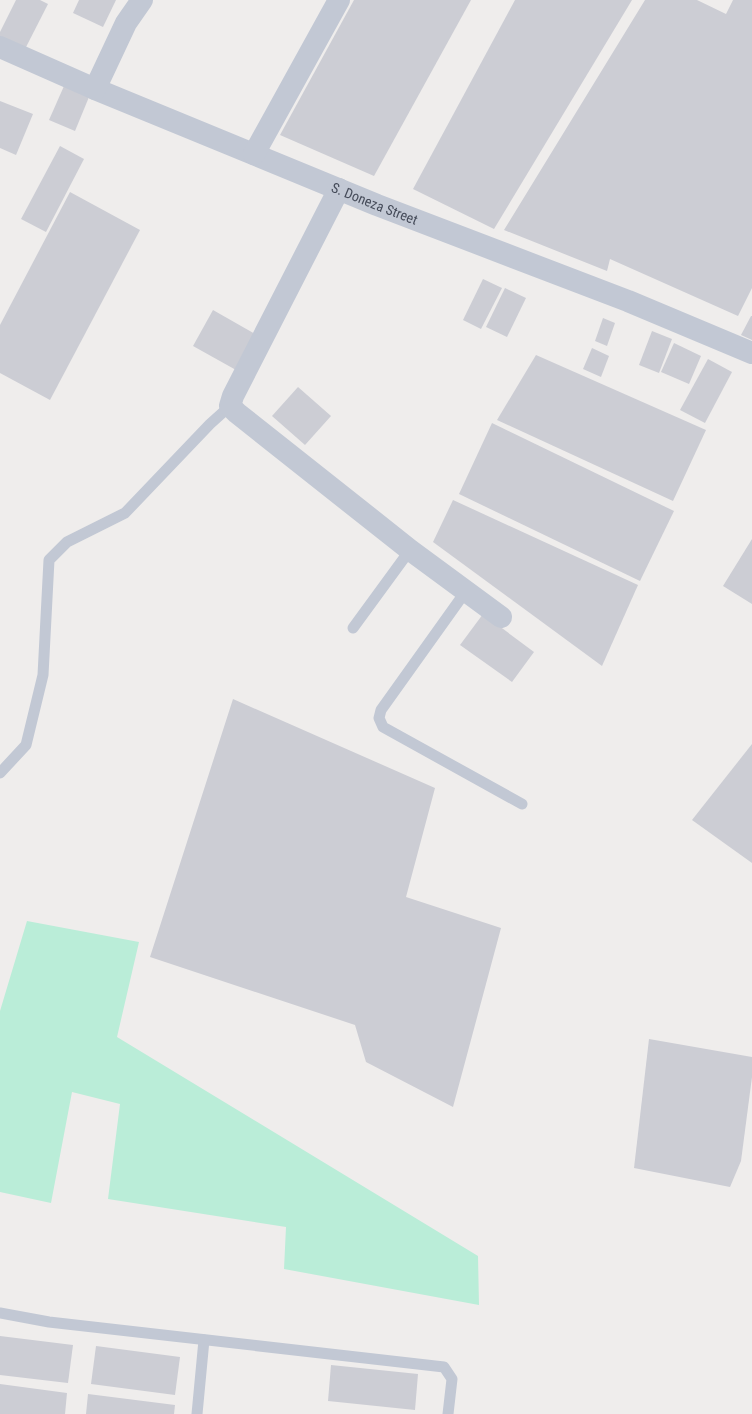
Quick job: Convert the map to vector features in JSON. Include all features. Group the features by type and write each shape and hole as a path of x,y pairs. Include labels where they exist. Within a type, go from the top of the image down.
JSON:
{"street":[{"path":"95,90 126,23 142,0"},
{"path":"254,154 339,0"},
{"name":"S. Doneza Street","path":"0,46 95,90 752,353"},
{"path":"339,189 230,406 410,550 501,617"}],"lane":[{"path":"0,773 26,745 43,675 49,560 67,542 125,513 210,424 230,406"},
{"path":"353,628 410,550"},
{"path":"466,591 381,710 379,718 383,727 522,804"},
{"path":"0,1313 49,1322 444,1367 452,1379 448,1414"},
{"path":"197,1414 204,1340"}],"green space":[{"path":"27,921 139,942 117,1037 478,1256 479,1305 284,1269 286,1227 108,1199 120,1104 72,1092 51,1203 0,1192 0,1011"}],"building":[{"path":"16,0 40,0 48,4 23,53 0,41 0,32"},
{"path":"79,0 116,0 103,27 73,13"},
{"path":"354,0 471,0 374,176 280,135"},
{"path":"515,0 632,0 494,229 413,189"},
{"path":"645,0 697,0 726,14 733,0 752,0 752,288 738,316 610,259 607,271 504,230"},
{"path":"64,86 89,97 75,131 49,120"},
{"path":"0,101 33,114 16,155 0,148"},
{"path":"60,146 84,159 46,232 21,219"},
{"path":"70,192 140,230 50,400 0,373 0,325"},
{"path":"483,279 502,288 481,329 463,320"},
{"path":"505,288 526,298 507,337 486,327"},
{"path":"213,310 257,335 236,370 193,346"},
{"path":"752,316 752,340 741,335"},
{"path":"603,318 615,323 607,346 595,341"},
{"path":"652,331 672,339 659,373 639,365"},
{"path":"674,343 701,356 689,384 661,372"},
{"path":"592,348 609,356 601,377 583,369"},
{"path":"536,355 706,430 673,501 497,420"},
{"path":"708,359 732,372 705,423 680,410"},
{"path":"298,387 331,416 305,445 272,416"},
{"path":"492,423 674,511 640,581 459,494"},
{"path":"453,500 638,585 602,666 433,542"},
{"path":"752,539 752,604 723,586"},
{"path":"483,614 534,652 512,682 460,645"},
{"path":"233,699 435,788 406,897 501,928 453,1107 366,1062 355,1025 150,957"},
{"path":"752,744 752,863 692,820"},
{"path":"649,1039 752,1057 752,1077 741,1161 730,1187 634,1168"},
{"path":"0,1336 73,1345 68,1383 0,1375"},
{"path":"96,1346 180,1357 175,1395 91,1384"},
{"path":"331,1365 418,1374 415,1410 328,1401"},
{"path":"0,1384 67,1393 65,1414 0,1414"},
{"path":"88,1394 175,1405 174,1414 86,1414"}]}
